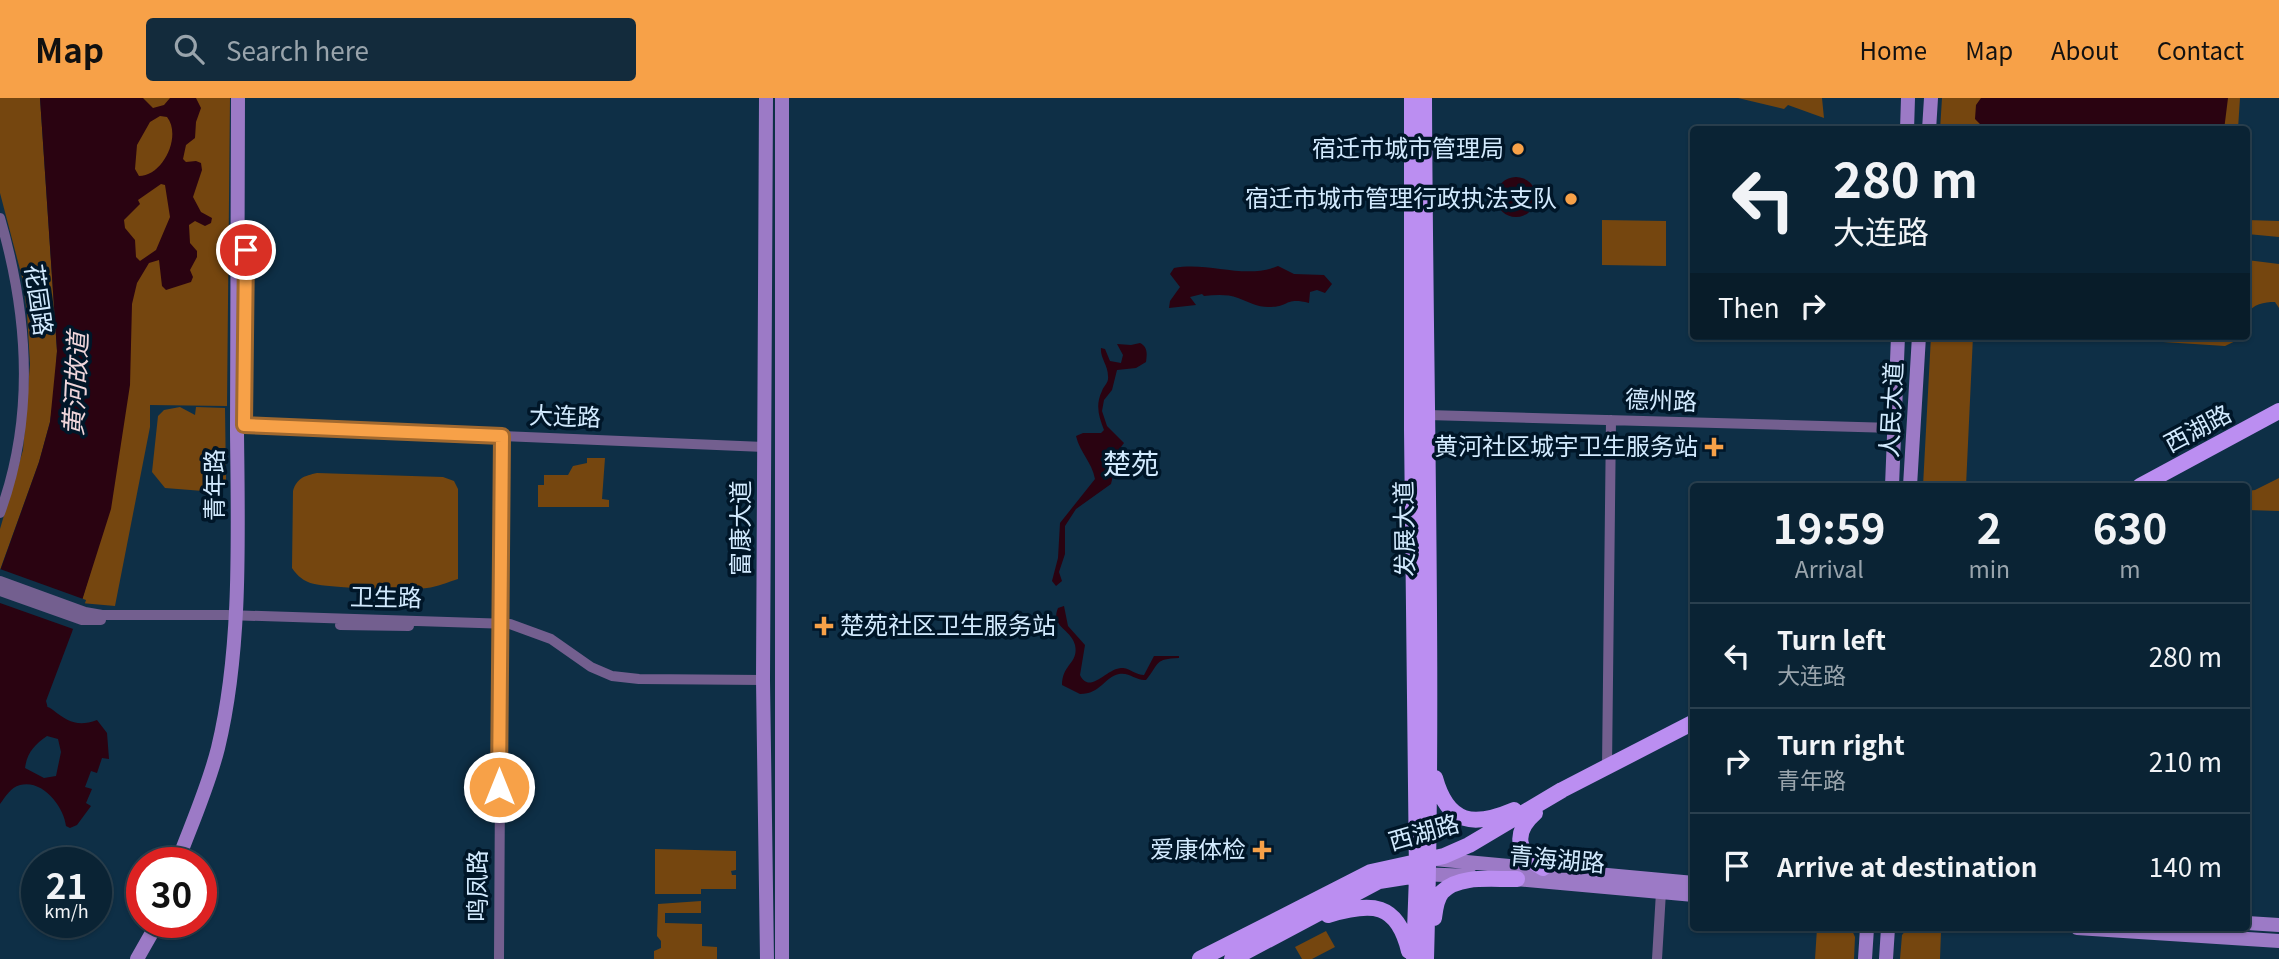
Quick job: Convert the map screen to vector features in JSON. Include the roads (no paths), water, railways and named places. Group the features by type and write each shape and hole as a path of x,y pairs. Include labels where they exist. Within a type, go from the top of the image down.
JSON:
{"main road":[{"name":"发展大道","path":"1412,98 1415,814 1423,867 1427,959"},
{"name":"发展大道","path":"1412,959 1423,867 1431,729 1424,98"},
{"name":"西湖路","path":"2146,483 2279,411"},
{"name":"西湖路","path":"1232,959 1379,881 1423,867 1469,845 1562,790 1690,724"},
{"path":"1431,729 1438,789 1451,810 1463,818 1487,820 1562,790"},
{"path":"1543,868 1524,855 1521,831 1526,821 1562,790"},
{"path":"1371,872 1397,858 1402,852 1415,814"},
{"name":"西湖路","path":"1200,959 1371,872 1423,867"},
{"path":"1427,959 1434,915 1442,893 1450,886 1466,881 1517,879"},
{"path":"1290,928 1351,909 1380,909 1391,914 1399,923 1412,959"}],"street":[{"name":"青年路","path":"238,98 241,425"},
{"name":"青年路","path":"191,847 225,748 235,692 248,98"},
{"name":"富康大道","path":"766,98 763,682 767,959"},
{"name":"富康大道","path":"782,98 782,959"},
{"path":"1907,126 1908,98"},
{"path":"1929,126 1931,98"},
{"name":"花园路","path":"0,218 15,278 23,348 23,396 18,448 0,513"},
{"name":"人民大道","path":"1892,483 1898,340"},
{"name":"人民大道","path":"1910,483 1919,340"},
{"name":"德州路","path":"1427,415 1894,428"},
{"path":"1607,767 1611,420"},
{"name":"大连路","path":"241,425 765,447"},
{"name":"鸣凤路","path":"499,959 502,436"},
{"name":"卫生路","path":"0,580 83,616"},
{"name":"卫生路","path":"0,591 83,616 517,625 544,635 591,667 612,676 763,682"},
{"name":"青年路","path":"183,847 218,748 238,619"},
{"name":"青海湖路","path":"1423,867 1543,868 1690,883"},
{"name":"青海湖路","path":"1423,867 1517,879 1690,895"},
{"path":"1657,959 1661,892"},
{"path":"2250,923 2279,925"},
{"path":"1865,959 1867,931"},
{"path":"1886,959 1888,931"},
{"path":"2124,931 2279,941"},
{"path":"128,959 140,938"},
{"path":"137,959 149,938"}],"water":[{"name":"黄河故道","path":"40,98 143,98 153,108 164,105 170,98 196,98 201,108 196,122 195,138 186,145 183,159 186,162 201,163 202,170 193,197 201,212 212,218 211,223 205,226 195,221 189,225 190,243 197,251 190,270 193,277 191,282 166,290 162,286 159,260 149,263 137,283 132,304 130,385 111,509 72,632 46,701 48,707 69,720 84,723 97,720 107,733 109,759 102,758 97,773 91,771 85,787 92,789 86,803 91,806 77,825 70,828 66,826 57,803 37,786 17,786 0,804 0,571 39,462 50,422 57,351","holes":["160,116 167,117 171,125 168,154 156,169 139,176 135,169 137,145 150,122","161,184 165,185 170,217 156,250 140,261 136,257 135,240 125,228 124,220 140,204 138,200","47,736 58,739 61,752 56,776 44,778 25,768 29,754"]},
{"path":"1981,98 2228,98 2224,126 1982,126 1975,119 1976,105"},
{"path":"1516,177 1530,183 1536,197 1530,211 1516,217 1502,211 1496,197 1502,183"},
{"path":"1187,266 1253,271 1278,266 1294,274 1324,275 1332,284 1325,293 1317,290 1310,292 1309,303 1295,301 1267,307 1230,296 1202,294 1190,297 1196,305 1169,308 1170,301 1180,287 1170,274 1174,268"},
{"path":"1140,343 1146,349 1146,362 1136,368 1117,370 1112,390 1104,400 1102,411 1107,426 1124,443 1121,447 1124,453 1116,463 1111,484 1076,509 1065,526 1065,554 1059,572 1062,581 1056,586 1052,581 1058,558 1060,523 1095,479 1076,436 1083,433 1101,433 1104,430 1098,406 1108,372 1101,348 1105,349 1110,361 1121,363 1123,355 1117,344"},
{"path":"1064,606 1068,626 1085,645 1080,675 1084,681 1094,681 1111,671 1123,668 1144,675 1154,656 1179,658 1161,661 1146,680 1119,674 1093,691 1080,694 1062,685 1065,672 1076,651 1073,640 1057,620 1058,608"}],"place":[{"name":"宿迁市城市管理局","path":"1518,149"},
{"name":"宿迁市城市管理行政执法支队","path":"1571,199"},
{"name":"黄河社区城宇卫生服务站","path":"1714,447"},
{"name":"楚苑社区卫生服务站","path":"824,626"},
{"name":"爱康体检","path":"1262,850"}],"district":[{"name":"楚苑","path":"1131,464"}]}
